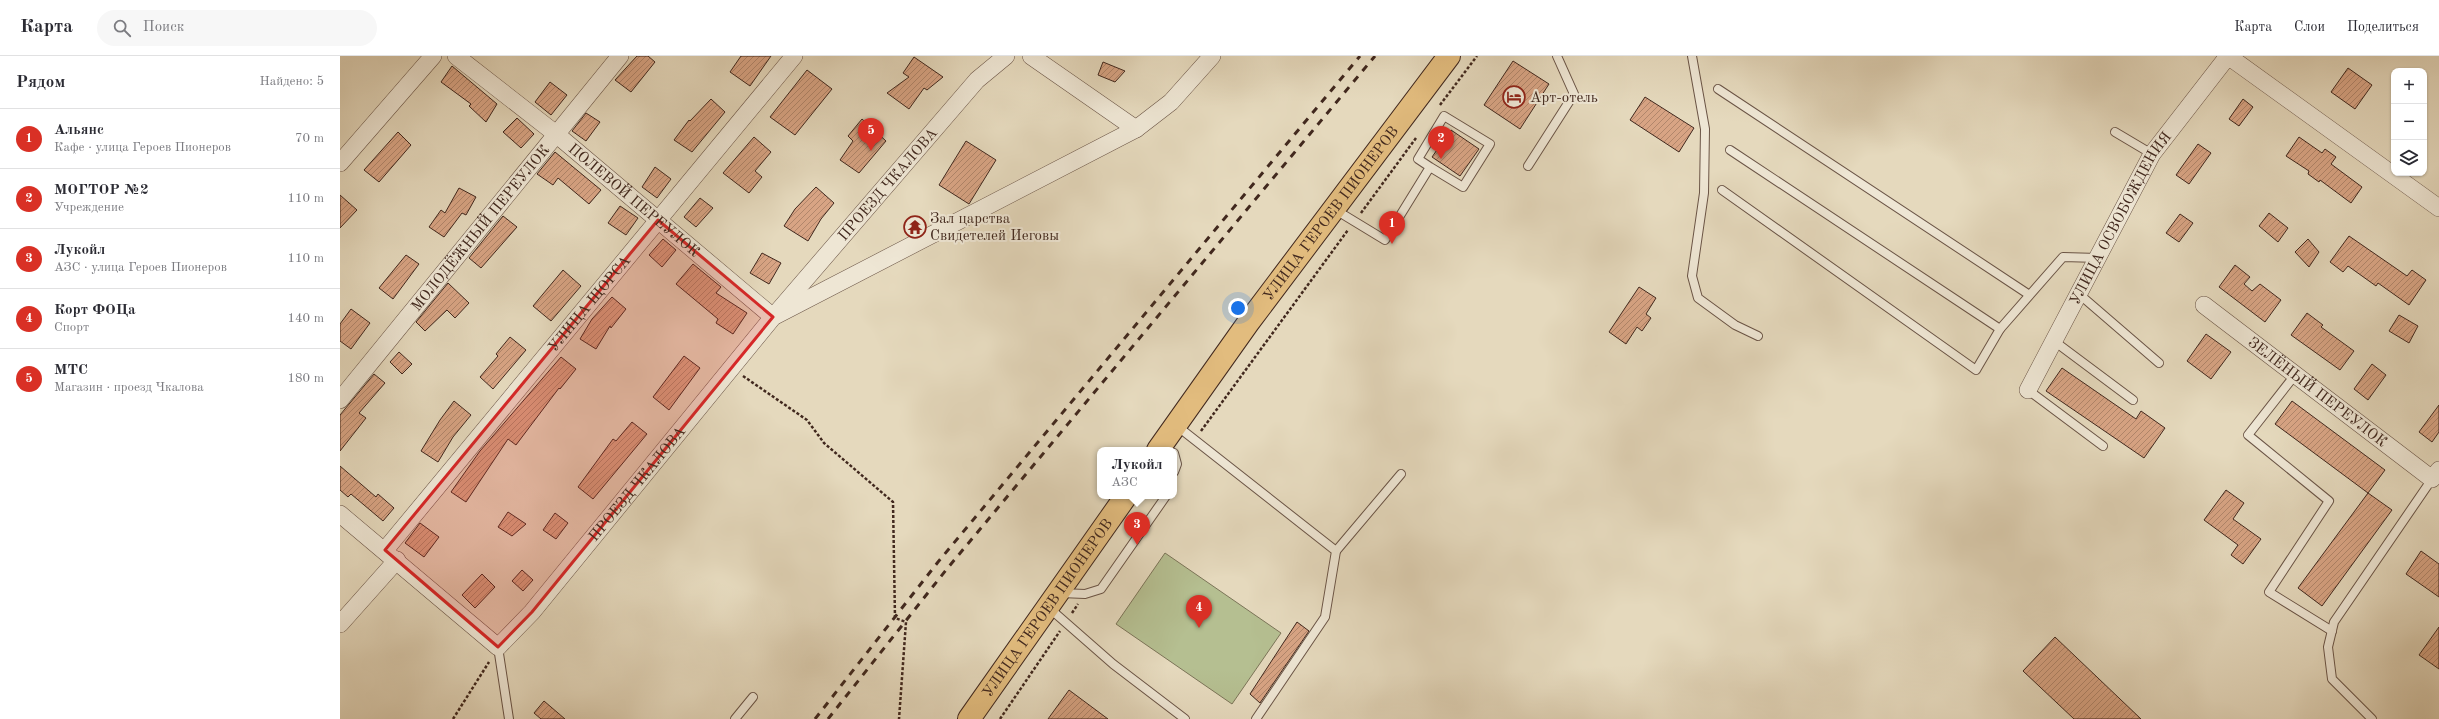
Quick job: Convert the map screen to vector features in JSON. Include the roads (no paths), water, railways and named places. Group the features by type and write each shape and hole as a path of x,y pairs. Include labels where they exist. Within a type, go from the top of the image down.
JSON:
{"main road":[{"name":"УЛИЦА ГЕРОЕВ ПИОНЕРОВ","path":"1170,442 1334,208 1449,56"},
{"name":"УЛИЦА ГЕРОЕВ ПИОНЕРОВ","path":"968,719 1124,499"}],"street":[{"path":"340,163 433,56"},
{"name":"ПОЛЕВОЙ ПЕРЕУЛОК","path":"456,56 556,134 773,317"},
{"name":"МОЛОДЁЖНЫЙ ПЕРЕУЛОК","path":"340,400 620,56"},
{"name":"УЛИЦА ЩОРСА","path":"340,624 391,555 658,220 794,56"},
{"name":"ПРОЕЗД ЧКАЛОВА","path":"498,647 532,612 773,317 977,80 1006,56"},
{"path":"1031,56 1136,129 1171,102 1212,56"},
{"path":"2228,56 2439,208"},
{"name":"УЛИЦА ОСВОБОЖДЕНИЯ","path":"2028,390 2152,154 2228,56"},
{"name":"ПРОЕЗД ЧКАЛОВА","path":"773,317 1136,129"},
{"name":"ЗЕЛЁНЫЙ ПЕРЕУЛОК","path":"2204,305 2295,375 2435,474"},
{"path":"340,514 391,555 498,647"}],"lane":[{"path":"1528,166 1574,94 1557,56"},
{"path":"1692,56 1705,129 1704,193 1692,276 1698,298 1735,325 1758,336"},
{"path":"1718,89 2028,294"},
{"path":"1444,116 1490,144 1463,187 1430,167 1418,159 1444,116"},
{"path":"2115,132 2152,154"},
{"path":"1730,150 2000,329"},
{"path":"1334,208 1385,240 1430,167"},
{"path":"1722,190 1976,370 2000,329 2028,294 2063,257 2098,258"},
{"path":"2079,294 2159,363"},
{"path":"2054,341 2133,400"},
{"path":"2295,375 2248,435 2329,501 2269,592 2332,631"},
{"path":"2028,390 2103,446"},
{"path":"1170,442 1194,440 1336,551"},
{"path":"1256,719 1325,617 1336,551 1401,474"},
{"path":"2372,719 2332,680 2328,647 2334,622 2435,474"},
{"path":"1164,499 1101,589 1085,594 1053,600 1066,622 1113,664 1185,719"},
{"path":"498,647 509,719"},
{"path":"734,719 753,697"}],"railway":[{"path":"815,719 938,562 1360,56"},
{"path":"828,719 946,570 1375,56"}],"place":[{"name":"Арт-отель","path":"1514,97"},
{"name":"МТС","path":"871,151"},
{"name":"МОГТОР №2","path":"1441,159"},
{"name":"Зал царства Свидетелей Иеговы","path":"915,227"},
{"name":"Альянс","path":"1392,244"},
{"name":"Лукойл","path":"1137,545"},
{"name":"Корт ФОЦа","path":"1199,628"}]}
